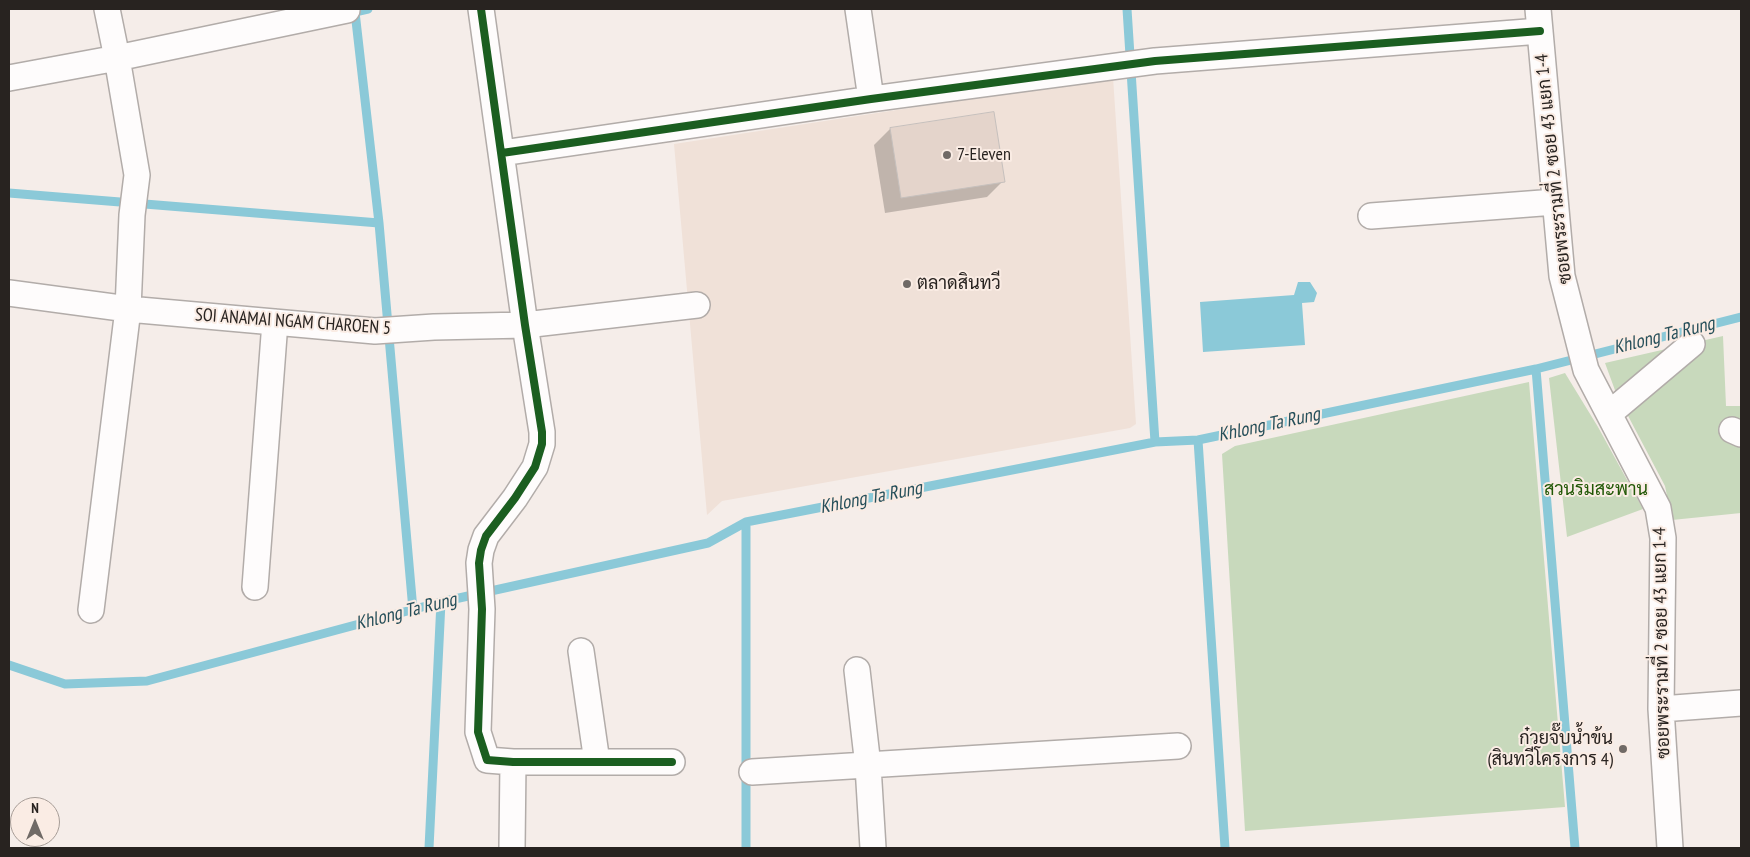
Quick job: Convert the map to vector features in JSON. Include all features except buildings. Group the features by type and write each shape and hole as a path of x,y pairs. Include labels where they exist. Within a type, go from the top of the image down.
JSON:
{"street":[{"path":"91,610 128,309 132,216 137,175 107,9"},
{"path":"480,9 542,432 542,444 535,467 515,498 486,536 478,563 482,609 478,732 487,760 514,762 672,762"},
{"path":"858,9 872,99"},
{"path":"9,78 117,58 347,10"},
{"path":"502,152 1155,61 1539,20"},
{"name":"ซอยพระรามที่ 2 ซอย 43 แยก 1-4","path":"1539,20 1562,276 1586,370 1658,508 1663,538 1661,709 1670,848"},
{"path":"1371,216 1555,202"},
{"name":"SOI ANAMAI NGAM CHAROEN 5","path":"9,293 128,309 375,331 434,327 525,325 697,305"},
{"path":"255,587 274,322"},
{"path":"1610,413 1692,344"},
{"path":"581,651 597,762"},
{"path":"857,670 868,766 873,848"},
{"path":"1661,709 1741,703"},
{"path":"752,772 1178,746"},
{"path":"512,848 514,762"}],"shaded area":[{"name":"ตลาดสินทวี","path":"1113,77 1136,424 1130,428 722,501 707,515 674,144"}],"green space":[{"path":"1723,336 1726,406 1741,406 1741,513 1672,520 1665,486 1616,393 1605,363"},
{"name":"สวนริมสะพาน","path":"1565,373 1598,427 1643,509 1567,537 1549,378"},
{"path":"1529,382 1565,807 1245,831 1222,454 1235,446"}],"water":[{"path":"1298,282 1310,282 1317,293 1314,302 1302,303 1305,345 1203,352 1200,302 1294,295"}],"waterway":[{"path":"368,9 355,12 379,223 413,610"},
{"path":"1127,9 1155,442"},
{"path":"9,193 379,223"},
{"name":"Khlong Ta Rung","path":"9,665 65,684 147,681 441,602 708,543 746,522 1155,442 1198,440 1536,369 1741,317"},
{"path":"1536,369 1575,848"},
{"path":"1198,440 1225,848"},
{"path":"746,522 746,848"},
{"path":"429,848 441,602"}],"cycle path":[{"path":"481,9 525,325 542,432 542,444 535,467 515,498 486,536 481,550 479,563 482,609 478,732 487,760 513,762 672,762"},
{"path":"502,153 871,99 1155,61 1540,31"}],"place":[{"name":"7-Eleven","path":"947,155"},
{"name":"ตลาดสินทวี","path":"907,284"},
{"name":"ก๋วยจั๊บน้ำข้น (สินทวีโครงการ 4)","path":"1623,749"}]}
